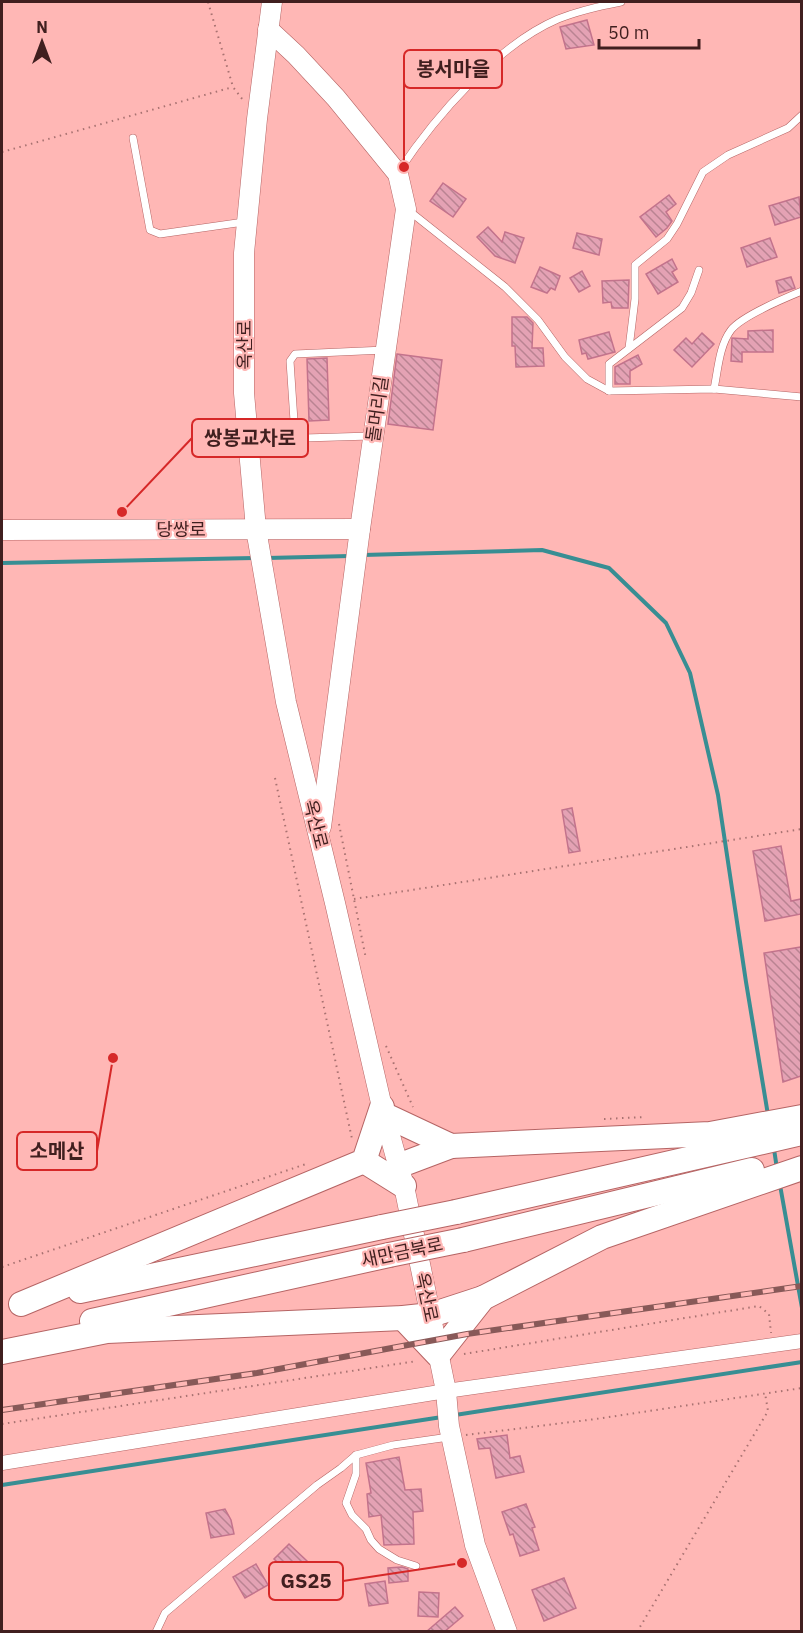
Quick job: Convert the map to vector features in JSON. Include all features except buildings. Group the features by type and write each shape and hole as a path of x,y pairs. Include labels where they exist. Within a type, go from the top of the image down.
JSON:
{"highway":[{"path":"361,1162 383,1111 451,1146"},
{"path":"11,1306 361,1162 401,1176 451,1146 710,1134 752,1135 800,1123"},
{"name":"새만금북로","path":"11,1306 456,1212 752,1135"},
{"name":"새만금북로","path":"2,1341 761,1174 801,1159"},
{"path":"2,1352 107,1331 431,1315 483,1298 602,1237 761,1174 801,1168"},
{"path":"403,1318 439,1357 483,1298"}],"main road":[{"name":"옥산로","path":"272,2 257,119 244,253 244,393 261,564 286,702 383,1111 401,1176 447,1395 450,1431 475,1545 507,1632"},
{"name":"돌머리길","path":"268,29 336,98 398,174 406,209 319,839"},
{"name":"당쌍로","path":"2,530 257,535 360,529"}],"street":[{"path":"2,1463 801,1341"}],"lane":[{"path":"398,174 417,144 449,105 518,41 558,19 621,2"},
{"path":"629,348 635,299 635,265 667,239 703,172 728,155 788,128 801,115"},
{"path":"133,138 150,230 159,234 247,222"},
{"path":"406,209 506,287 538,320 565,357 587,379 609,391 714,389 801,398"},
{"path":"609,391 609,364 682,308 691,293 699,270"},
{"path":"714,389 722,346 732,328 755,313 801,291"},
{"path":"373,436 304,438 295,436 290,362 295,354 385,350"},
{"path":"156,1632 165,1613 356,1455 450,1431"},
{"path":"356,1455 356,1474 346,1503 352,1515 366,1529 370,1540 379,1549 397,1560 416,1566"}],"path":[{"path":"208,2 233,87 257,119"},
{"path":"2,152 233,87"},
{"path":"275,778 361,1162"},
{"path":"339,823 368,969"},
{"path":"353,899 801,829"},
{"path":"383,1039 416,1113"},
{"path":"602,1119 646,1117"},
{"path":"2,1267 313,1161"},
{"path":"2,1424 280,1383 759,1306 768,1314 773,1346"},
{"path":"450,1431 596,1419 801,1388"},
{"path":"637,1632 768,1411 765,1393"}],"waterway":[{"path":"363,555 542,550 609,568 666,623 690,673 718,795 768,1115"},
{"path":"267,558 350,556"},
{"path":"2,563 254,558"},
{"path":"774,1149 777,1169"},
{"path":"780,1185 802,1308"},
{"path":"455,1415 802,1362"},
{"path":"2,1485 442,1417"}],"railway":[{"path":"2,1410 257,1373 467,1334 802,1286"}],"place":[{"name":"봉서마을","path":"404,167"},
{"name":"쌍봉교차로","path":"122,512"},
{"name":"소메산","path":"113,1058"},
{"name":"GS25","path":"462,1563"}]}
